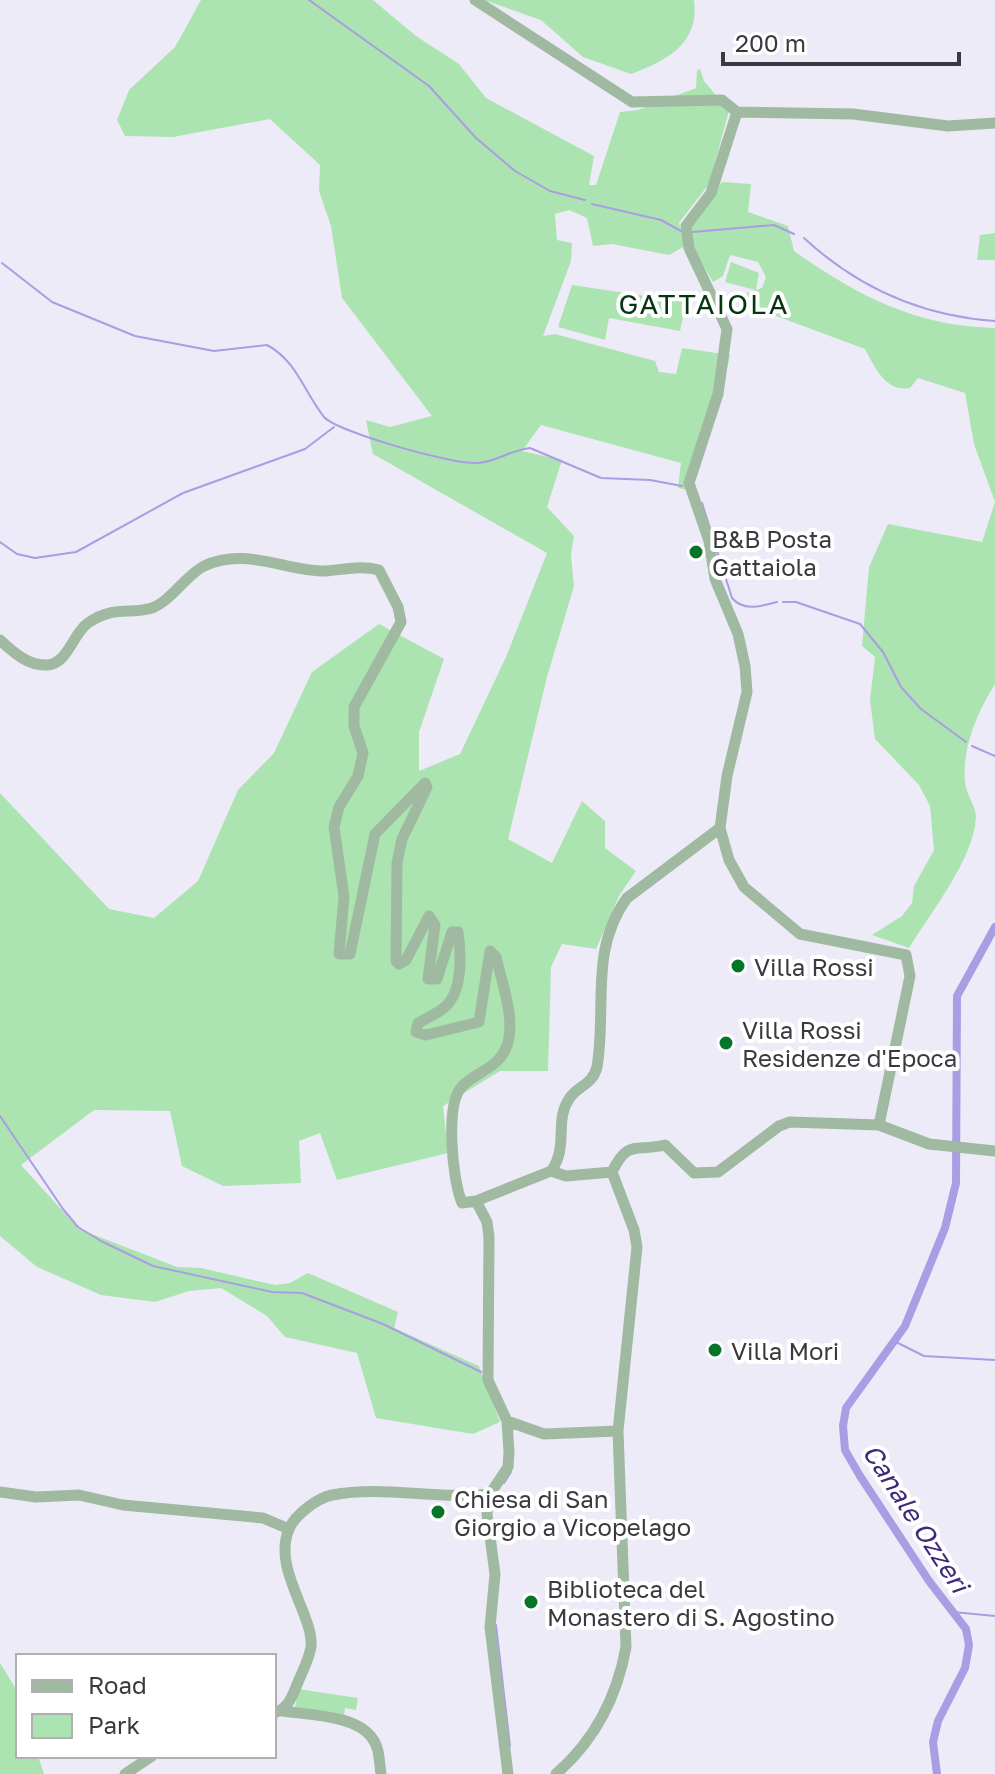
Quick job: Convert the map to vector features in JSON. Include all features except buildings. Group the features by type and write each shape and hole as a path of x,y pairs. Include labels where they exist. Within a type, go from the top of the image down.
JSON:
{"street":[{"path":"475,0 632,102 722,100 737,112 853,114 948,126 995,123"},
{"path":"737,112 711,193 686,226 689,248 727,329 718,394 689,483 709,541 715,579 738,634 745,666 747,692 727,776 720,828 729,860 744,887 800,934 906,955 910,976 879,1125"},
{"path":"0,640 17,656 33,663 46,666 57,663 85,624 118,609 153,608 209,564 272,560 325,571 340,566 379,570 398,607 401,622 354,707 354,726 363,753 358,776 339,807 334,827 344,897 339,954 350,954 375,834 425,783 427,787 402,839 397,863 396,961 399,964 406,960 429,916 435,925 428,979 437,979 452,932 458,932 459,972 451,999 445,1007 418,1023 416,1032 426,1035 479,1022 490,951 496,957 510,1031 505,1049 497,1061 459,1089 452,1103 462,1203 476,1201 551,1171 559,1160 562,1122 569,1099 589,1085 597,1067 602,948 620,907 627,898 720,828"},
{"path":"556,1774 590,1741 622,1668 626,1647 618,1431 637,1247 634,1230 612,1172 620,1155 631,1147 665,1145 694,1173 708,1174 718,1172 779,1126 790,1122 879,1125 937,1146 995,1151"},
{"path":"551,1171 566,1176 612,1172"},
{"path":"476,1201 485,1216 489,1237 488,1380 507,1421 508,1467 490,1494 487,1514 495,1574 490,1627 508,1774"},
{"path":"507,1421 544,1434 618,1431"},
{"path":"0,1492 36,1497 79,1495 123,1505 263,1518 289,1529"},
{"path":"278,1712 291,1699 311,1649 309,1630 297,1603 287,1563 289,1529 303,1513 332,1495 490,1494"},
{"path":"278,1712 334,1720 368,1733 377,1745 381,1774"},
{"path":"125,1774 149,1758"}],"green space":[{"path":"201,0 373,0 416,36 459,64 486,98 594,156 589,185 596,185 620,112 638,110 696,88 697,70 700,69 704,81 729,111 709,184 679,223 685,246 669,255 612,244 593,246 587,218 569,210 555,214 557,240 572,243 571,261 543,336 555,334 655,361 659,372 676,374 682,348 730,355 702,440 694,491 678,488 681,463 541,425 522,451 562,460 547,507 574,536 571,555 574,586 547,677 508,839 552,863 582,801 605,821 605,848 636,871 619,896 596,949 562,944 551,967 548,1071 500,1071 443,1106 448,1153 337,1180 320,1133 299,1141 301,1183 223,1186 182,1166 170,1111 94,1110 21,1165 79,1229 177,1267 201,1268 275,1285 290,1283 308,1273 398,1312 394,1328 479,1366 500,1422 473,1434 376,1418 357,1353 285,1337 267,1316 221,1288 189,1291 155,1302 101,1295 37,1267 0,1236 0,793 109,909 154,918 198,881 238,790 274,753 312,672 379,624 444,659 419,732 419,771 460,754 506,657 547,553 373,454 366,420 390,427 432,416 342,298 331,226 319,191 320,165 270,119 173,137 125,136 117,120 129,90 175,47"},
{"path":"484,0 694,0 694,15 692,28 678,49 631,74 583,57 541,20"},
{"path":"722,182 751,184 748,212 788,226 794,251 865,295 913,315 966,326 995,328 995,502 974,444 965,393 918,378 910,388 894,386 882,377 865,349 752,307 746,301 747,293 755,290 725,282 731,262 759,273 756,290 762,288 766,277 758,262 730,255 723,276 713,282 698,257 688,226"},
{"path":"995,233 995,260 977,260 980,235"},
{"path":"572,285 686,302 680,331 609,318 605,340 558,327"},
{"path":"995,502 995,684 972,731 965,769 966,786 976,813 973,833 950,885 909,948 872,935 902,916 912,903 914,886 934,850 930,806 919,785 875,739 870,700 875,657 862,646 869,567 888,524 982,542"},
{"path":"0,1663 16,1689 16,1758 39,1758 44,1774 0,1774"},
{"path":"298,1689 358,1698 356,1710 345,1708 344,1716 295,1709"}],"waterway":[{"path":"309,0 429,86 476,138 515,171 550,191 585,200"},
{"path":"592,204 661,220 681,231"},
{"path":"693,232 774,225 794,234"},
{"path":"804,238 846,271 892,296 942,313 995,321"},
{"path":"2,263 52,302 135,336 214,351 267,345 286,359 324,417 372,439 445,459 477,463 530,448 601,478 650,480 682,486"},
{"path":"0,542 17,554 35,558 76,552 183,493 305,449 334,427"},
{"path":"702,503 732,598 747,606 777,602"},
{"path":"783,602 796,602 860,624 883,652 901,687 921,709 966,742"},
{"path":"972,746 995,756"},
{"name":"Canale Ozzeri","path":"937,1774 933,1742 938,1721 965,1668 969,1645 966,1629 929,1581 860,1476 845,1450 843,1426 846,1408 905,1326 945,1228 956,1183 957,996 995,927"},
{"path":"0,1116 63,1209 78,1227 101,1241 153,1266 272,1292 302,1293 383,1324 481,1372"},
{"path":"894,1341 924,1356 995,1360"},
{"path":"504,1483 511,1472"},
{"path":"953,1612 995,1616"},
{"path":"496,1625 510,1746"}],"place":[{"name":"B&B Posta Gattaiola","path":"696,552"},
{"name":"Villa Rossi","path":"738,966"},
{"name":"Villa Rossi Residenze d'Epoca","path":"726,1043"},
{"name":"Villa Mori","path":"715,1350"},
{"name":"Chiesa di San Giorgio a Vicopelago","path":"438,1512"},
{"name":"Biblioteca del Monastero di S. Agostino","path":"531,1602"}],"district":[{"name":"GATTAIOLA","path":"704,303"}]}
